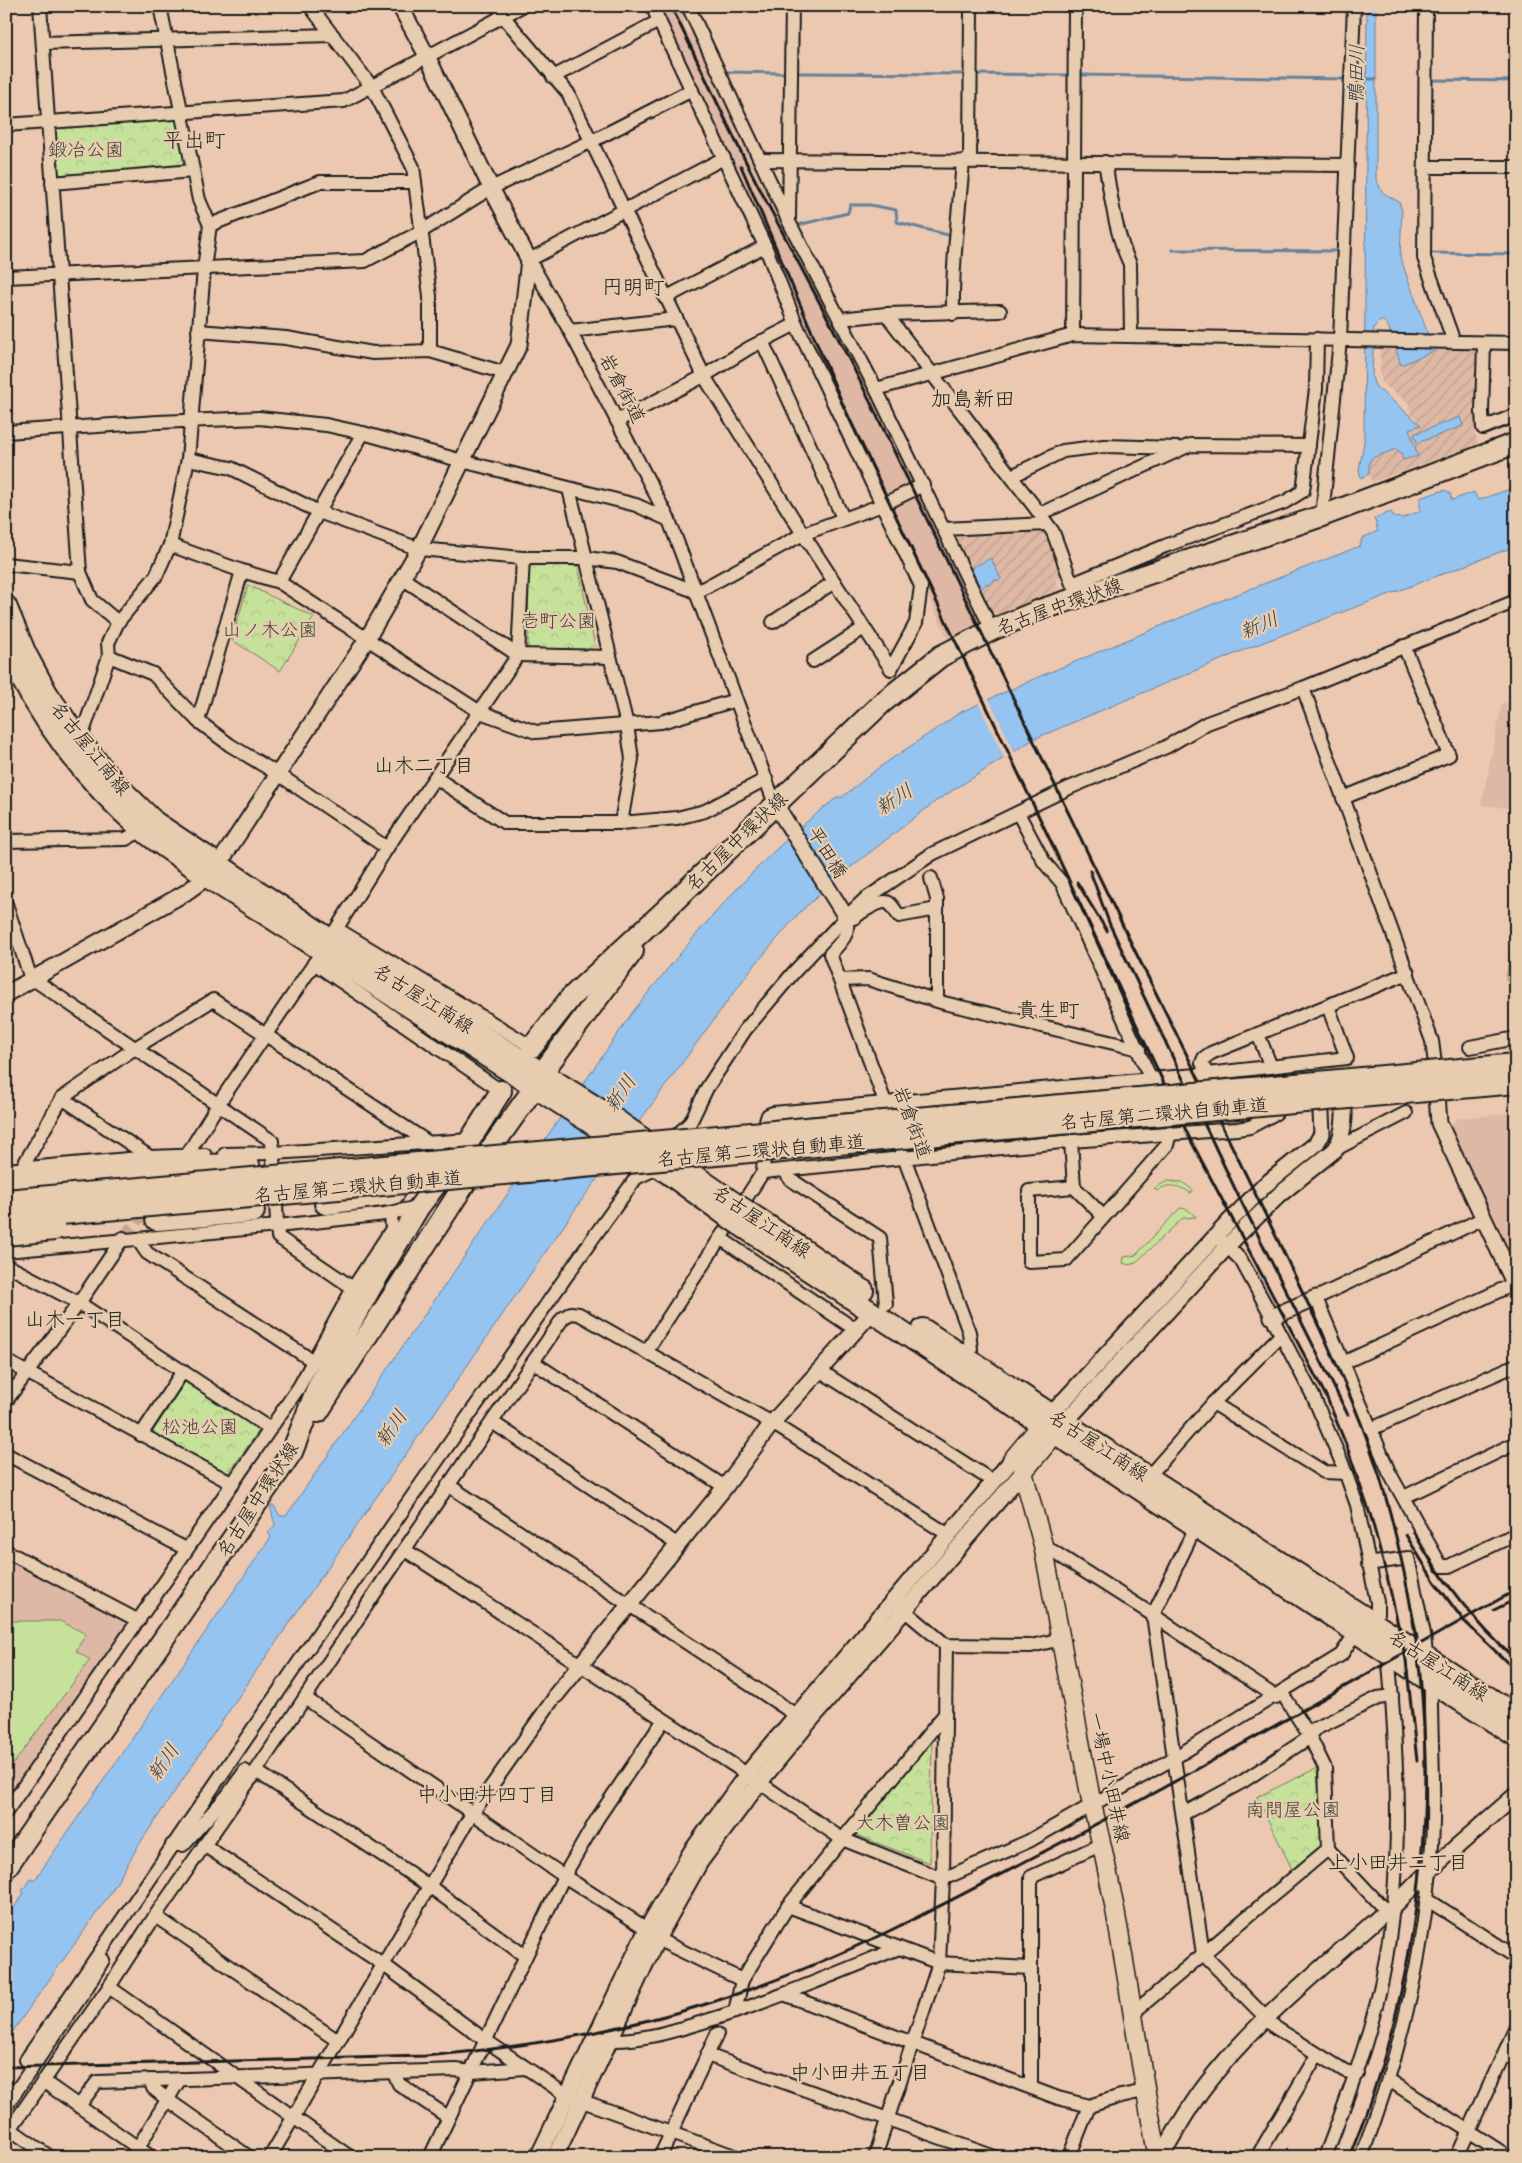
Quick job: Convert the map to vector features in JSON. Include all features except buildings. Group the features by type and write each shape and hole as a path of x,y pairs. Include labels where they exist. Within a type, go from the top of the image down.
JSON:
{"highway":[{"name":"名古屋第二環状自動車道","path":"6,1201 1516,1065"},
{"name":"名古屋第二環状自動車道","path":"6,1218 1516,1082"},
{"path":"14,1175 52,1177 196,1166 314,1167"},
{"path":"6,1234 157,1228 253,1211 326,1203 420,1198"}],"main road":[{"name":"名古屋中環状線","path":"532,1047 571,997 663,912 779,811 882,703 941,656 992,630 1040,610 1322,516 1516,443"},
{"name":"名古屋江南線","path":"6,606 26,654 47,693 80,741 115,783 155,822 213,871"},
{"name":"名古屋江南線","path":"6,648 33,699 62,743 103,793 142,830 213,871 326,946 607,1124 736,1213 1053,1423 1149,1476 1516,1715"},
{"path":"490,1150 541,1083 663,912"},
{"name":"名古屋中環状線","path":"6,1868 292,1452 316,1391 395,1237 420,1198 470,1140 501,1091"},
{"name":"名古屋江南線","path":"607,1124 658,1167 736,1213"},
{"path":"292,1452 464,1184"},
{"name":"名古屋江南線","path":"879,1308 967,1356 1053,1423 1196,1526 1516,1736"},
{"path":"1017,1466 1053,1423"},
{"name":"一場中小田井線","path":"1017,1466 1043,1545 1092,1805 1102,1844 1133,2013 1144,2091 1160,2157"}],"street":[{"path":"40,6 80,572 85,588 92,600 118,622"},
{"path":"80,741 109,656 108,643 118,622 156,576 170,545 188,459 198,331 210,225 199,200 160,6"},
{"path":"310,6 372,87 413,167 430,296 430,351"},
{"name":"岩倉街道","path":"400,6 427,56 528,260 570,331 669,520 779,811"},
{"path":"6,126 344,101 427,56 500,11 522,6"},
{"path":"500,11 568,93 704,376 803,534 891,669 916,622 921,586 796,324 765,246 652,6"},
{"path":"688,6 789,222 876,389 992,630"},
{"path":"789,222 792,6"},
{"path":"953,314 952,278 957,251 966,161 971,6"},
{"path":"1073,335 1075,6"},
{"path":"1322,516 1340,340 1354,6"},
{"path":"1426,6 1424,258 1448,342"},
{"path":"553,77 659,22"},
{"path":"43,43 333,36"},
{"path":"6,277 365,261 422,231 491,188 592,141 692,90"},
{"path":"6,994 185,893 213,871 366,639 419,549 519,344 528,260 724,158"},
{"path":"760,160 1073,161 1348,165"},
{"path":"1105,162 1113,209 1125,254 1130,264 1131,336"},
{"path":"1425,167 1516,167"},
{"path":"52,183 193,171"},
{"path":"210,225 320,182 415,182"},
{"path":"665,298 765,246"},
{"path":"840,319 886,314 953,314 1000,311"},
{"path":"886,314 1012,476 1053,532 1072,584 1165,546 1285,502 1302,491 1316,389 1318,339"},
{"path":"570,331 676,319"},
{"path":"617,421 704,376 762,341 796,324"},
{"path":"198,331 286,338 373,353 430,351 505,373"},
{"path":"876,389 1073,335 1516,343"},
{"path":"762,341 842,518"},
{"path":"1484,343 1483,428 1516,415"},
{"path":"6,432 259,418 326,424 636,505 669,520"},
{"path":"279,582 363,433"},
{"path":"944,529 1043,519 1190,445 1309,446"},
{"path":"1012,476 1063,452 1104,446 1181,448"},
{"path":"188,459 230,468 319,512 419,549 522,558 586,558 617,562 697,592 803,534 842,518 882,505 923,486"},
{"path":"569,489 627,725 632,759 621,823"},
{"path":"170,545 279,582 480,712 536,732 661,722 736,700"},
{"path":"185,1159 219,1103 326,946 387,848 518,655 522,558"},
{"path":"6,564 80,572"},
{"path":"198,721 242,571"},
{"path":"402,578 518,655 610,657"},
{"path":"773,622 834,582"},
{"path":"679,1133 690,1123 707,1088 745,1030 844,915 932,854 1069,788 1166,748 1207,723 1303,688 1516,601"},
{"path":"813,661 864,628"},
{"path":"1344,798 1449,755 1404,646"},
{"path":"109,656 153,674 198,721 230,745 278,774 387,848"},
{"path":"1303,688 1432,1041 1438,1124 1515,1285 1345,1362"},
{"path":"436,778 505,823 621,823 678,818 705,811 766,779"},
{"name":"平田橋","path":"779,811 844,915"},
{"path":"1018,813 1044,862 1062,883 1150,1077"},
{"path":"6,842 126,839 142,830"},
{"path":"931,878 937,899 937,1000"},
{"path":"844,915 886,902 889,903 899,916 937,909"},
{"path":"6,904 29,973 33,978 219,1103 272,1141 278,1237 353,1288"},
{"name":"岩倉街道","path":"844,915 845,937 830,954 969,1332 971,1349 967,1356"},
{"path":"326,946 532,1047"},
{"path":"326,946 501,1091"},
{"path":"1207,1074 1202,1063 1204,1058 1211,1053 1408,973"},
{"path":"840,980 868,979 937,1000 1138,1049"},
{"path":"14,1175 62,1098 135,1048 213,1000 429,1142"},
{"path":"646,1352 763,1172 768,1115 1150,1077 1207,1074 1347,1058 1328,1006"},
{"path":"1258,1034 1271,1066"},
{"path":"1470,1047 1516,1038"},
{"path":"1220,1072 1232,1082"},
{"path":"1336,1149 1342,1138 1345,1121 1341,1072"},
{"path":"1053,1423 1222,1241 1266,1185 1316,1144 1322,1134 1323,1123 1318,1074"},
{"path":"62,1098 150,1157"},
{"path":"763,1172 1071,1141 1250,1127 1263,1122 1276,1113"},
{"path":"1222,1241 1336,1149 1406,1113"},
{"path":"1074,1187 1028,1191 1029,1262 1066,1260 1167,1146 1170,1133"},
{"path":"6,1170 14,1175 150,1157 185,1159 470,1140"},
{"path":"1071,1141 1074,1187 1104,1217"},
{"path":"26,2060 407,1504 636,1178 658,1167"},
{"path":"270,2157 473,1812 556,1695 627,1604 725,1487 772,1423 856,1330 879,1308 880,1238 790,1179 785,1171"},
{"path":"6,1251 123,1239 138,1240 157,1228 278,1226 391,1213 420,1198"},
{"path":"6,1812 12,1792 139,1621 186,1549 299,1387 353,1288 395,1237 392,1229 391,1213"},
{"path":"1272,1317 1484,1218"},
{"path":"154,1257 153,1246 157,1228"},
{"path":"720,1238 856,1330"},
{"path":"6,1401 79,1303 123,1239"},
{"path":"138,1240 148,1253 312,1361"},
{"path":"1222,1241 1241,1260 1272,1317 1313,1396 1346,1473 1357,1505 1377,1602 1377,1614 1374,1622"},
{"path":"6,1265 79,1303 270,1429"},
{"path":"1316,1298 1345,1362 1389,1472 1441,1566 1449,1566 1515,1535"},
{"path":"50,2157 8,2132 109,1987 155,1916 254,1774 448,1485 563,1318 571,1313 578,1314 646,1352 772,1423 949,1535"},
{"path":"1149,1476 1213,1403 1281,1335"},
{"path":"6,1361 233,1484"},
{"path":"533,1362 725,1487"},
{"path":"1371,1428 1516,1365"},
{"path":"819,1370 994,1482"},
{"path":"141,1435 183,1371"},
{"path":"1213,1403 1324,1472 1346,1473"},
{"path":"492,1422 677,1544"},
{"path":"1404,1497 1516,1443"},
{"path":"6,1454 186,1549"},
{"path":"753,1778 796,1715 900,1606 949,1535 994,1482 1017,1466"},
{"path":"538,2157 566,2095 652,1934 691,1852 1017,1466"},
{"path":"448,1485 796,1715"},
{"path":"1196,1526 1153,1615 1203,1954 1276,2028 1345,2071 1357,2074"},
{"path":"1043,1545 1279,1695 1310,1735 1325,1768 1328,1849 1390,1909"},
{"path":"405,1550 580,1664 663,1721 753,1778 842,1840 944,1879 1029,1841 1279,1695 1341,1655 1356,1631"},
{"path":"6,1551 139,1621"},
{"path":"1368,1564 1408,1558 1424,1634 1426,1655"},
{"path":"900,1606 946,1645 1031,1646 1061,1639"},
{"path":"875,2157 939,1963 944,1879 946,1645"},
{"path":"1325,2157 1357,2074 1382,1980 1390,1909 1398,1791 1388,1652"},
{"path":"1361,2157 1389,2080 1401,2040 1415,1976 1428,1900 1434,1798 1431,1682"},
{"path":"1183,1814 1242,1782 1304,1741 1315,1729 1378,1698 1392,1696"},
{"path":"305,1698 564,1876 652,1934 742,1980"},
{"path":"735,2012 742,1980 788,1906 945,1714"},
{"path":"430,2157 524,1956 564,1876 597,1819 663,1721"},
{"path":"172,1845 183,1845 227,1796 245,1771 254,1774 429,1886 524,1956"},
{"path":"1160,2157 1205,2086 1239,2046 1266,2019 1390,1909 1430,1870 1516,1795"},
{"path":"1031,2087 1031,1877 1102,1844"},
{"path":"204,1845 384,1965 485,2040 566,2095 737,2157"},
{"path":"1133,2013 1328,1849"},
{"path":"6,2106 86,1989 141,1890"},
{"path":"1428,1900 1516,1957"},
{"path":"788,1906 939,1963 1030,1968"},
{"path":"155,1916 338,2041"},
{"path":"555,2157 610,2040 652,1934"},
{"path":"610,2040 628,2041 682,2028 735,2012 786,1995 899,1948"},
{"path":"109,1987 350,2157"},
{"path":"786,1995 1058,2098 1089,2106 1144,2091"},
{"path":"1457,2157 1516,2027"},
{"path":"660,2157 717,2034"},
{"path":"1505,2053 1516,2060"},
{"path":"707,2055 886,2120 995,2157"},
{"path":"1257,2157 1317,2055"},
{"path":"79,2106 97,2082 456,2070 471,2072 525,2068"},
{"path":"393,2072 399,2084 448,2118"},
{"path":"135,2152 180,2079"},
{"path":"150,2080 152,2088 250,2157"},
{"path":"1389,2080 1509,2157"},
{"path":"43,2081 79,2106 135,2152 151,2157"},
{"path":"1070,2157 1089,2106"}],"shaded area":[{"path":"657,6 680,6 686,19 683,25 689,34 694,32 825,306 916,484 881,499 821,366 786,279"},
{"path":"1380,347 1396,348 1401,364 1434,351 1433,349 1477,350 1479,353 1479,410 1475,410 1475,434 1479,444 1372,482 1369,474 1369,463 1372,458 1396,449 1401,453 1412,441 1409,429 1418,420 1410,414 1409,403 1383,384 1380,375"},
{"path":"921,493 984,624 950,643 887,511"},
{"path":"1041,527 1046,531 1064,576 1056,579 1060,593 991,619 953,534"},
{"path":"1502,703 1516,704 1516,809 1481,805"},
{"path":"1516,1113 1516,1263 1448,1126 1458,1118"},
{"path":"6,1556 127,1622 127,1626 22,1781 17,1783 6,1777"}],"green space":[{"name":"鍛冶公園","path":"174,119 178,121 186,162 183,166 61,176 59,174 56,131 59,127"},
{"name":"壱町公園","path":"529,564 578,566 596,651 528,650"},
{"name":"山ノ木公園","path":"248,585 314,617 280,671 232,640"},
{"path":"1515,922 1516,980 1506,980"},
{"path":"1168,1181 1182,1182 1193,1190 1191,1193 1183,1188 1174,1186 1161,1188 1157,1191 1154,1188"},
{"path":"1180,1208 1187,1209 1196,1217 1183,1218 1135,1263 1129,1265 1123,1263 1124,1257 1136,1255"},
{"name":"松池公園","path":"185,1382 260,1429 227,1475 152,1433"},
{"path":"6,1621 60,1621 86,1634 76,1651 90,1660 11,1767 6,1765"},
{"name":"大木曽公園","path":"932,1741 930,1863 856,1835"},
{"name":"南問屋公園","path":"1317,1768 1323,1846 1292,1869 1257,1797"}],"water":[{"path":"1376,7 1376,179 1382,192 1399,202 1402,211 1400,257 1434,351 1401,365 1389,328 1384,321 1380,321 1374,327 1372,377 1375,386 1421,425 1409,429 1418,456 1403,460 1401,453 1396,449 1372,458 1369,463 1369,474 1361,478 1359,470 1364,442 1367,8"},
{"path":"1460,417 1463,426 1417,443 1414,434"},
{"name":"新川","path":"1516,487 1516,546 1251,647 1034,739 936,801 851,867 800,912 748,973 581,1201 241,1693 138,1846 110,1894 6,2041 6,1919 24,1893 22,1891 31,1879 34,1881 271,1537 268,1533 275,1525 270,1506 274,1506 280,1516 286,1516 632,1013 704,926 754,871 809,820 839,796 841,798 881,766 961,712 1036,678 1230,597 1360,546 1362,538 1378,531 1374,518 1391,512 1394,517 1403,518 1420,511 1420,498 1444,490 1450,493 1452,500 1474,492 1478,500"},
{"path":"991,558 1001,579 997,581 996,579 988,585 987,583 981,589 971,568"}],"pier":[{"path":"988,697 1015,753 1005,760 978,702"}],"waterway":[{"path":"728,72 784,73"},
{"path":"797,73 965,74"},
{"path":"976,74 1067,75"},
{"path":"1079,75 1346,79"},
{"name":"鴨田川","path":"1364,79 1376,79"},
{"path":"1433,80 1516,81"},
{"path":"798,225 848,213 850,205 870,205 896,210 897,222 952,236"},
{"path":"1172,250 1338,251"},
{"path":"1429,253 1516,254"}],"tunnel":[{"path":"125,1236 149,1205"}],"railway":[{"path":"671,6 747,164 866,393 1135,951 1236,1154 1327,1344 1366,1436 1378,1473 1401,1558 1417,1645 1423,1719 1425,1794 1420,1868 1411,1942 1395,2016 1375,2087 1349,2157"},
{"path":"741,166 844,407 1189,1137 1327,1398 1347,1447 1371,1517 1387,1576 1406,1660 1417,1761"},
{"path":"1090,871 1110,925 1237,1193 1348,1415"},
{"path":"1077,882 1107,931"},
{"path":"1413,1531 1459,1600 1486,1631 1516,1660"},
{"path":"1406,1535 1434,1581 1464,1621 1516,1671"},
{"path":"6,2067 425,2056 548,2041 629,2025 709,2003 784,1977 820,1962 890,1931 958,1897 1211,1761 1516,1590"},
{"path":"1494,1610 1516,1599"}],"district":[{"name":"平出町","path":"194,140"},
{"name":"円明町","path":"633,287"},
{"name":"加島新田","path":"973,399"},
{"name":"山木二丁目","path":"424,765"},
{"name":"貴生町","path":"1048,1010"},
{"name":"山木一丁目","path":"75,1319"},
{"name":"中小田井四丁目","path":"487,1794"},
{"name":"上小田井二丁目","path":"1398,1862"},
{"name":"中小田井五丁目","path":"860,2072"}]}
